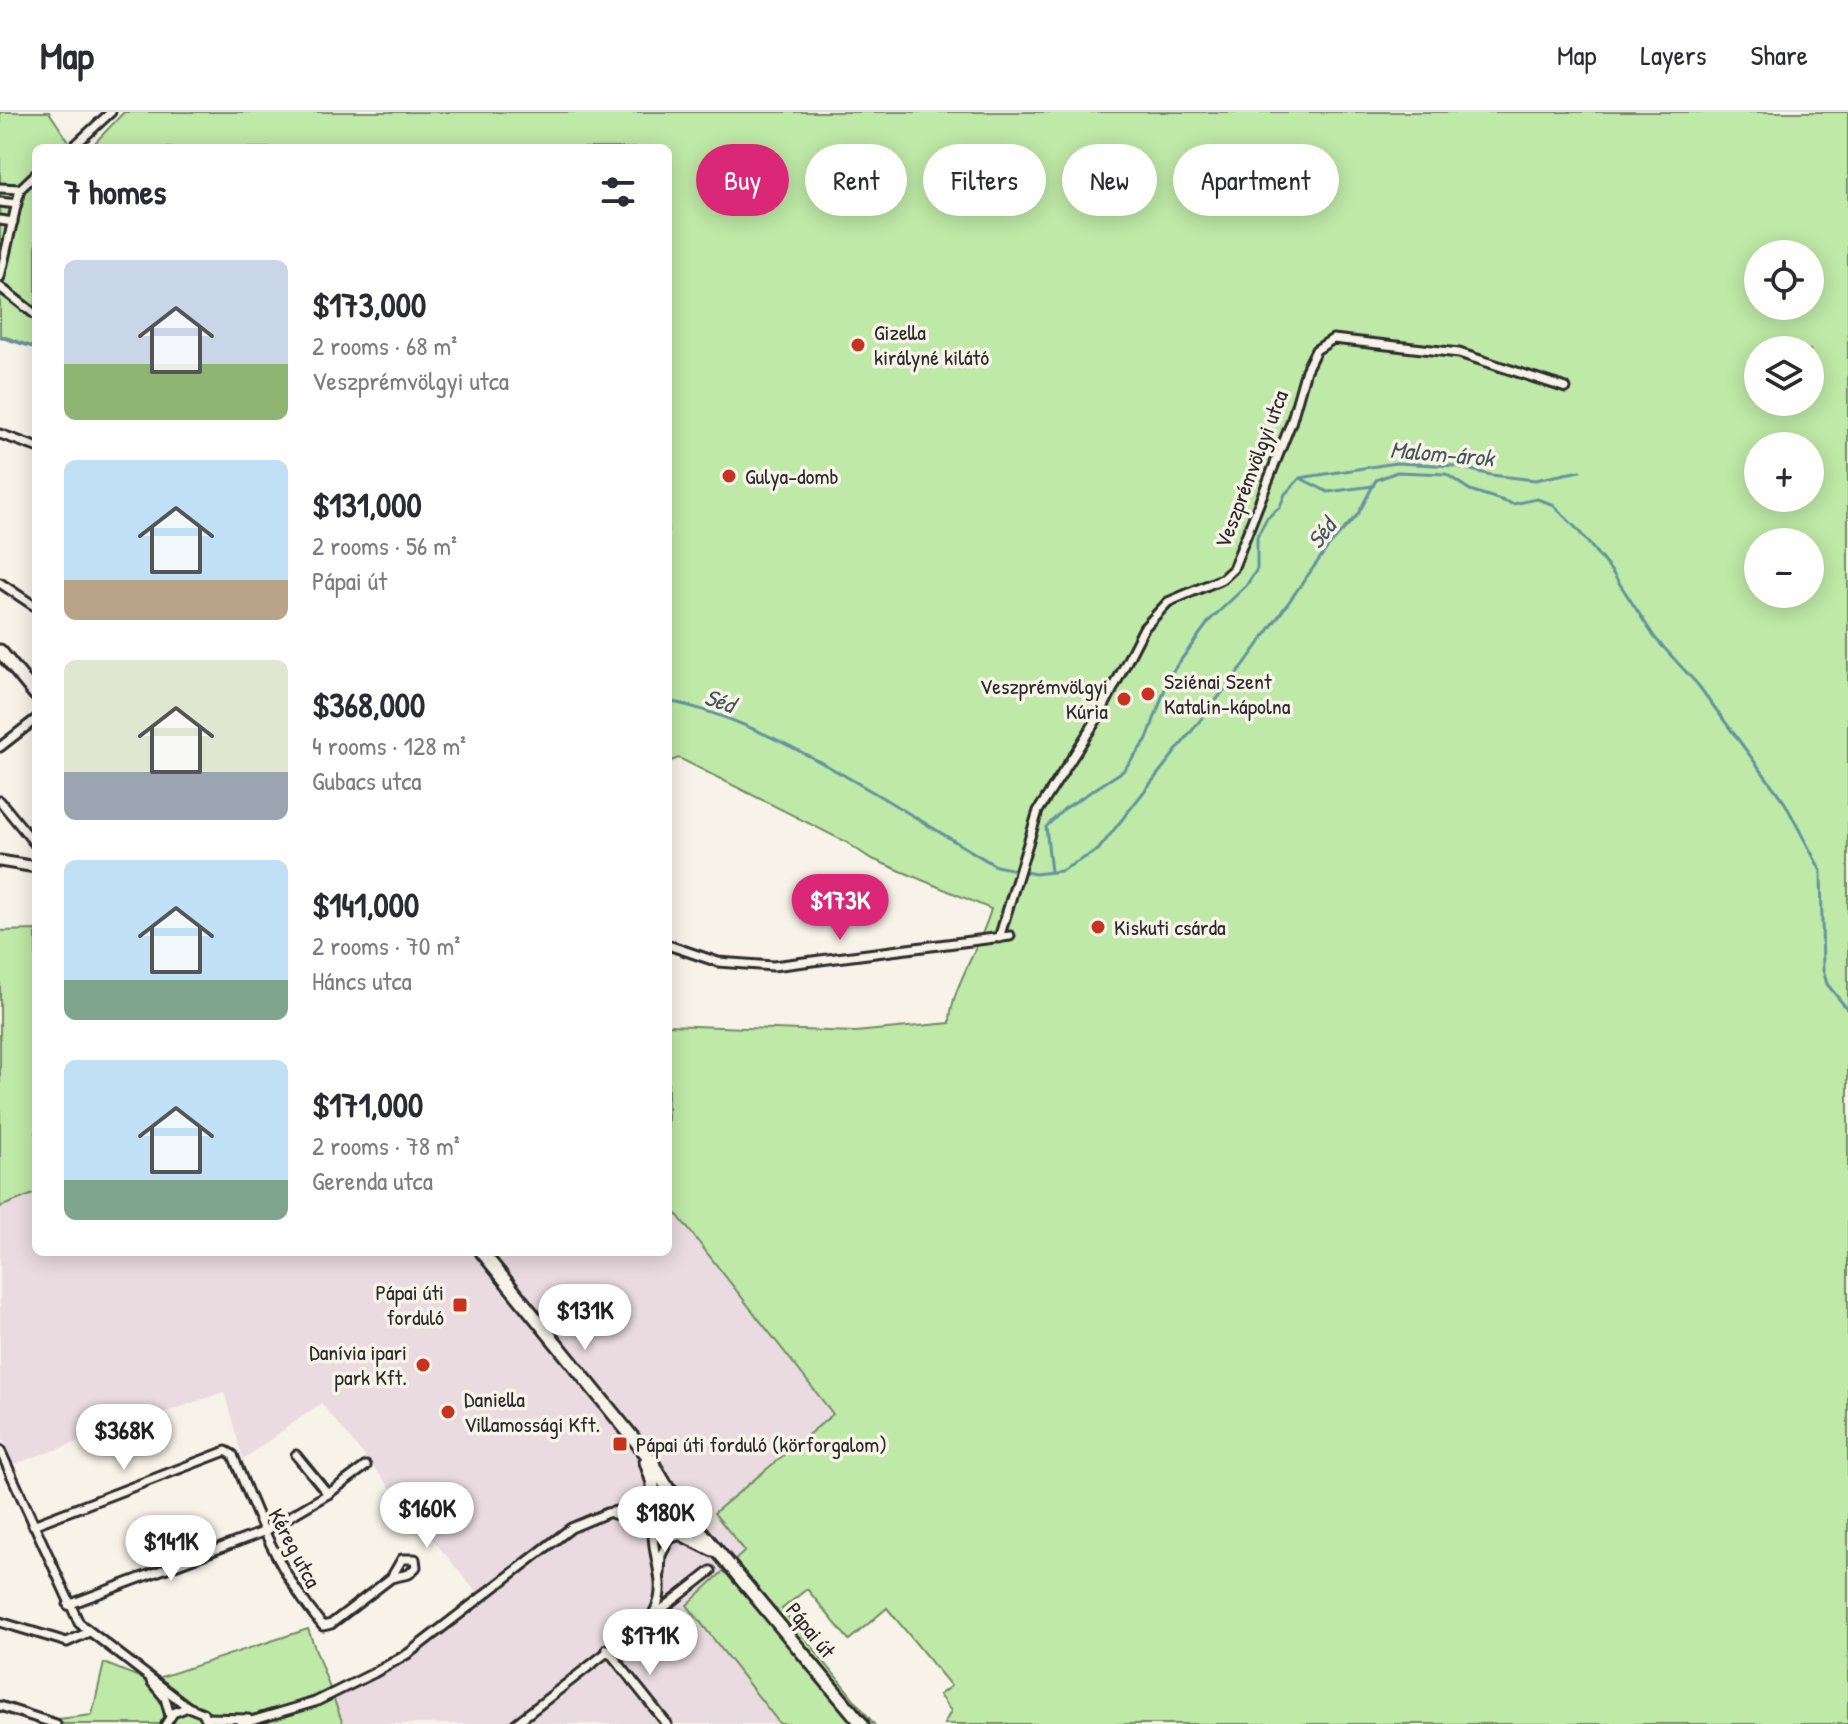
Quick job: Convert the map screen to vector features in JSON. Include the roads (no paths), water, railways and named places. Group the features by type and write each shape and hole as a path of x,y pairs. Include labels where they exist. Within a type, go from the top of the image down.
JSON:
{"main road":[{"path":"0,651 32,690"},
{"path":"485,1256 642,1450 670,1492 684,1499 689,1517 675,1535 650,1526 653,1483 642,1450"},
{"path":"650,1501 670,1492"},
{"name":"Pápai út","path":"689,1517 730,1561 862,1724"},
{"name":"Pápai út","path":"675,1535 730,1561"}],"street":[{"path":"76,144 111,112"},
{"path":"0,277 20,189 32,178"},
{"path":"0,188 20,189"},
{"path":"0,202 17,204"},
{"path":"0,220 13,222"},
{"path":"0,287 32,312"},
{"name":"Veszprémvölgyi utca","path":"999,938 1038,811 1099,716 1144,628 1168,602 1222,579 1233,569 1273,471 1306,370 1316,350 1333,339 1343,339 1442,352 1479,359 1566,388"},
{"path":"0,434 32,446"},
{"path":"0,583 32,604"},
{"path":"0,747 32,722"},
{"path":"0,801 32,840"},
{"path":"0,861 32,866"},
{"path":"672,946 718,962 773,966 1010,936"},
{"path":"0,1450 68,1605 89,1632 208,1721 258,1719"},
{"name":"Kéreg utca","path":"33,1525 226,1451 233,1455 263,1532 293,1590 323,1626 331,1624 391,1578"},
{"path":"296,1455 328,1494"},
{"path":"68,1605 263,1532 328,1494 366,1466"},
{"path":"0,1475 9,1472"},
{"path":"241,1724 315,1702 374,1673 409,1653 571,1528 607,1513 650,1501"},
{"path":"607,1513 650,1526 659,1576"},
{"path":"653,1614 661,1598 661,1555 675,1535"},
{"path":"515,1724 607,1649 711,1571"},
{"path":"0,1622 67,1642 89,1632"},
{"path":"607,1649 667,1724"},
{"path":"147,1677 165,1698 168,1720 188,1707"},
{"path":"0,1706 56,1724"}],"waterway":[{"name":"Séd","path":"0,337 32,347"},
{"name":"Malom-árok","path":"1051,872 1046,827 1064,809 1123,771 1147,739 1170,675 1210,620 1246,586 1257,569 1257,537 1267,518 1280,507 1285,494 1300,478 1396,463 1455,466 1491,475 1535,480 1580,471"},
{"name":"Séd","path":"672,702 708,712 793,748 879,795 996,866 1035,874 1061,871 1098,850 1243,666 1328,547 1358,514 1376,480 1397,472 1446,474 1470,490 1513,504 1537,499 1552,504 1612,572 1655,638 1698,685 1785,803 1821,871 1823,970 1827,984 1848,1010"},
{"name":"Malom-árok","path":"1300,478 1328,492 1373,486"}],"place":[{"name":"Gizella királyné kilátó","path":"858,345"},
{"name":"Gulya-domb","path":"729,476"},
{"name":"Sziénai Szent Katalin-kápolna","path":"1148,694"},
{"name":"Veszprémvölgyi Kúria","path":"1124,699"},
{"name":"Kiskuti csárda","path":"1098,927"},
{"name":"Pápai úti forduló","path":"460,1305"},
{"name":"Danívia ipari park Kft.","path":"423,1365"},
{"name":"Daniella Villamossági Kft.","path":"448,1412"},
{"name":"Pápai úti forduló (körforgalom)","path":"620,1444"}]}
